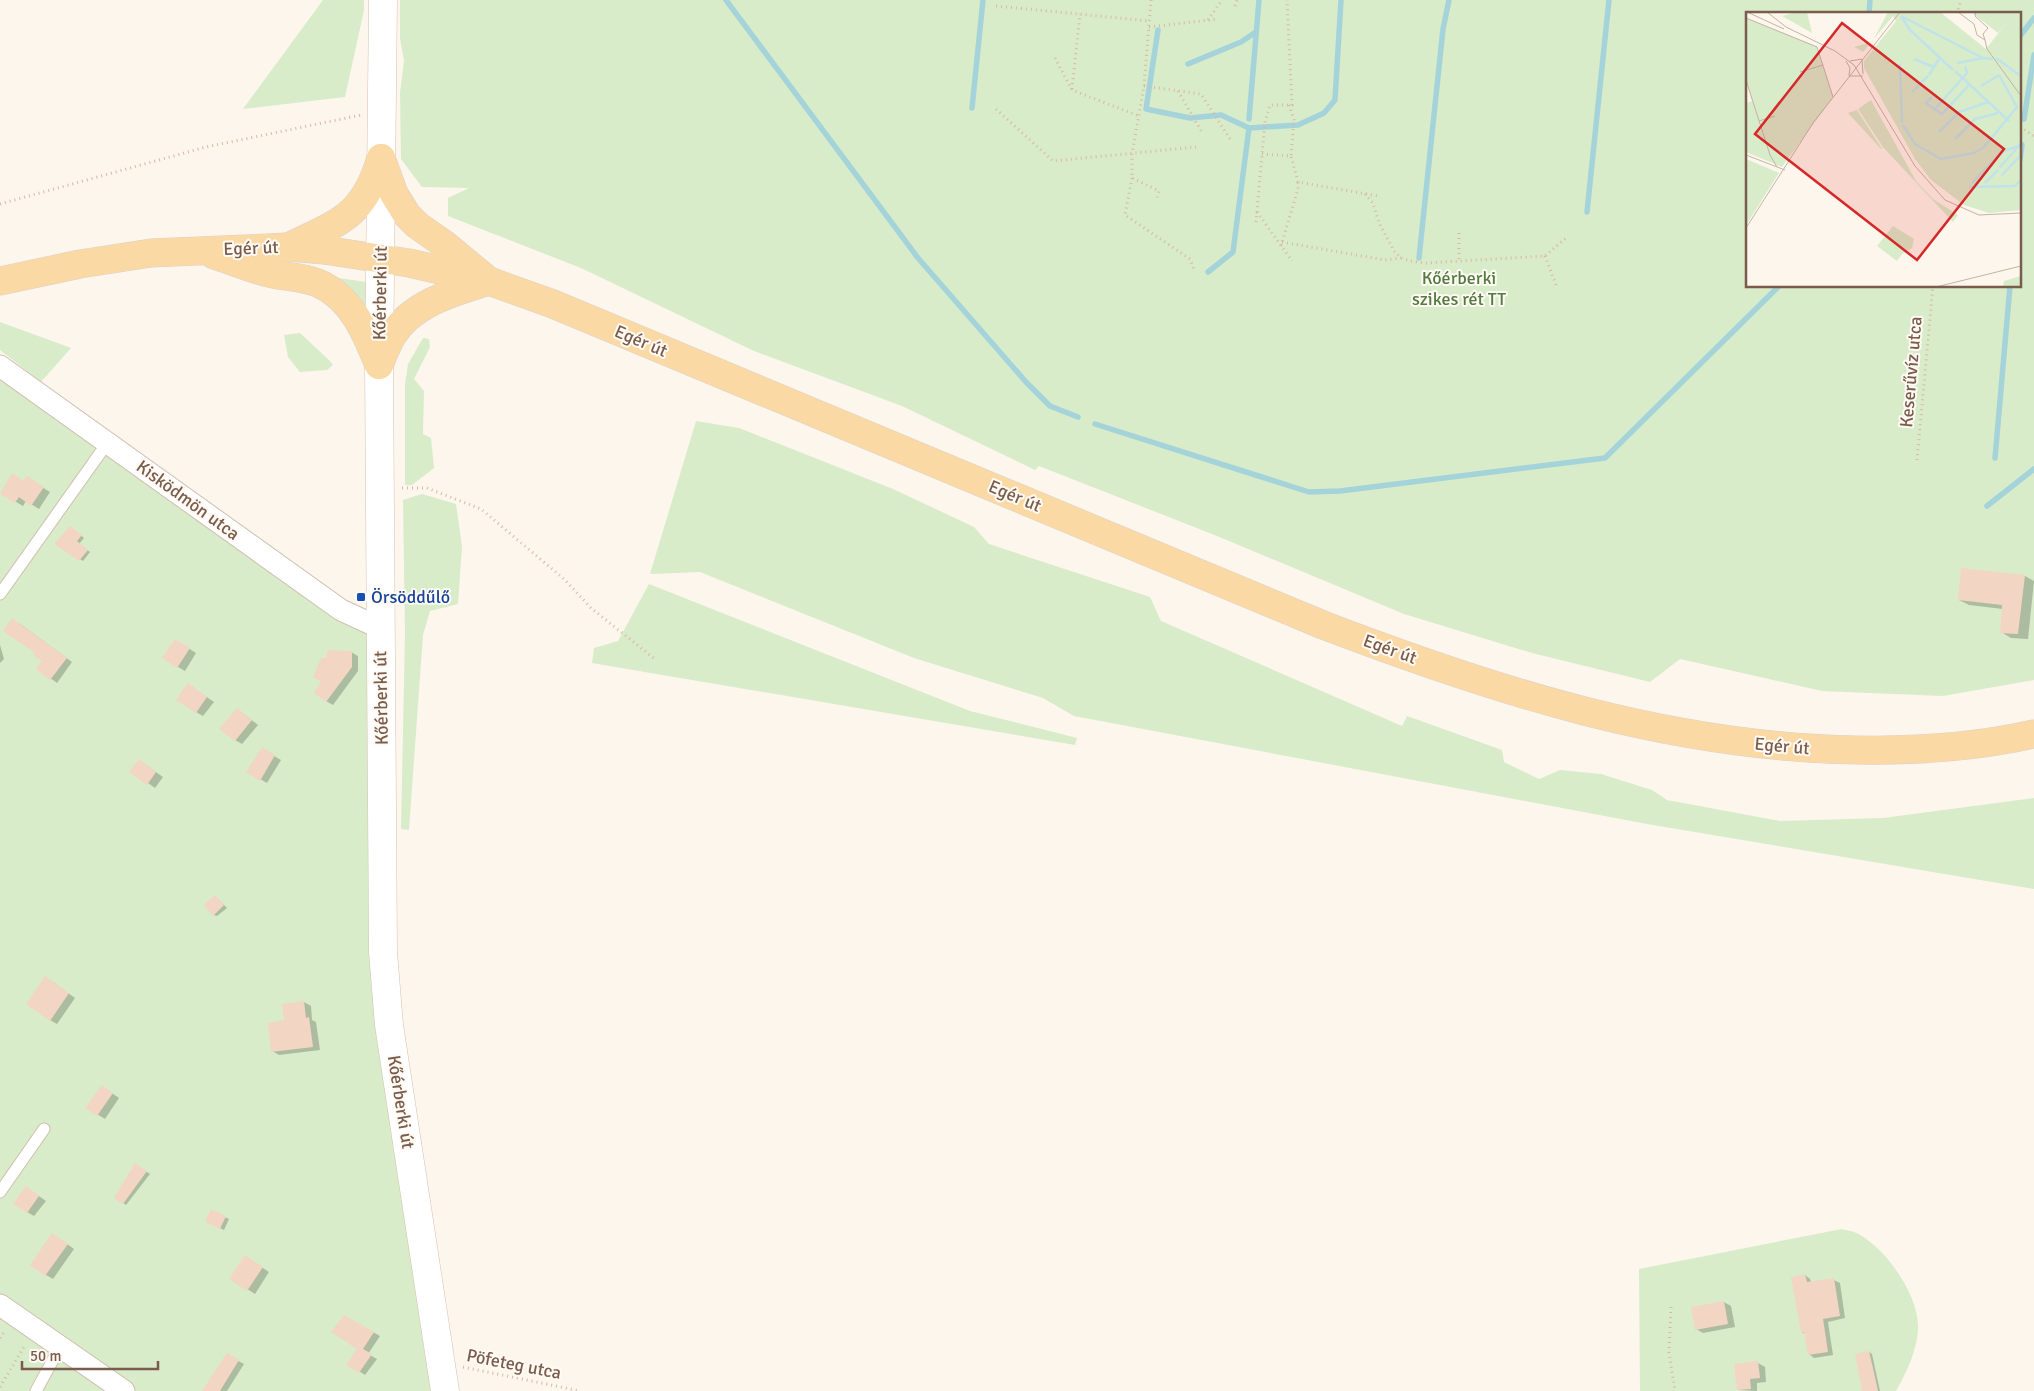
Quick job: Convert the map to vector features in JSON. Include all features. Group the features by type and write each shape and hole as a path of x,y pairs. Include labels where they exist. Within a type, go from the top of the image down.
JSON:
{"main road":[{"path":"288,246 328,228 357,208 370,189 381,158"},
{"path":"381,158 394,194 407,215 417,225 444,244 489,281"},
{"name":"Egér út","path":"0,281 118,257 169,251 288,246 409,263 489,281 569,310 707,370 886,441 1323,624 1384,648 1566,708 1654,728 1782,747 1884,750 1929,748 1979,743 2034,734"},
{"path":"199,250 272,274 296,277 319,284 341,298 368,336 379,365"},
{"path":"379,365 392,336 408,318 442,298 489,281"}],"street":[{"name":"Kőérberki út","path":"383,0 379,365 383,952 389,1025 444,1379"},
{"name":"Kisködmön utca","path":"0,366 341,610 380,628"},
{"path":"0,1305 124,1391"}],"lane":[{"path":"0,594 108,442"},
{"path":"0,1192 44,1130"},
{"path":"36,1391 60,1346"}],"path":[{"path":"1151,0 1144,86 1132,154 1132,178 1125,216 1190,259 1194,269"},
{"path":"1208,20 1222,0"},
{"path":"1235,6 1237,0"},
{"path":"1256,222 1265,122 1270,105 1292,105 1288,0"},
{"path":"996,6 1150,21"},
{"path":"1072,90 1080,14"},
{"path":"1149,28 1218,19"},
{"path":"1055,58 1072,90 1139,116"},
{"path":"1144,86 1201,94 1230,139"},
{"path":"1178,91 1203,134"},
{"path":"1281,244 1298,189 1291,156 1294,120 1289,105"},
{"path":"996,109 1053,161 1196,147"},
{"path":"0,204 206,147 382,111"},
{"path":"2022,129 2034,136"},
{"path":"1262,154 1291,156"},
{"path":"1132,178 1159,191 1157,199"},
{"path":"1298,182 1378,196"},
{"path":"1365,194 1372,203 1386,240 1401,258 1410,262 1426,263 1545,256 1567,237"},
{"path":"1257,212 1292,262"},
{"path":"1459,232 1459,261"},
{"path":"1281,244 1385,260 1401,258"},
{"path":"1545,256 1556,285"},
{"name":"Keserűvíz utca","path":"1917,460 1933,288"},
{"path":"379,488 427,488 481,509 564,579 591,608 656,660"},
{"path":"1671,1307 1669,1352 1675,1391"},
{"path":"0,1387 35,1330"},
{"name":"Pöfeteg utca","path":"444,1379 458,1366 580,1391"}],"green space":[{"path":"323,0 364,0 364,10 345,97 243,109"},
{"name":"Kőérberki szikes rét TT","path":"400,0 2034,0 2034,680 1943,696 1822,691 1680,659 1650,682 1532,653 1404,614 1217,536 1039,466 1035,470 902,406 754,351 581,268 448,216 448,198 469,188 422,187 401,159 400,93 404,61 400,38"},
{"path":"331,277 367,282 369,314"},
{"path":"0,322 71,348 41,382 0,350"},
{"path":"300,333 333,365 327,370 300,372 288,357 284,335"},
{"path":"423,338 429,339 430,347 414,379 424,391 423,434 431,438 434,468 412,485 405,485 405,384 408,364"},
{"path":"0,366 380,628 382,873 441,1391 0,1391"},
{"path":"696,421 739,428 893,489 974,527 989,544 1150,597 1161,621 1402,726 1407,716 1502,750 1504,762 1539,779 1560,770 1601,774 1652,790 1667,800 1780,821 1883,818 2034,798 2034,889 1647,824 1074,716 1043,698 914,658 700,572 650,574"},
{"path":"422,494 456,504 462,546 458,604 430,611 423,635 409,830 401,829 405,633 403,500"},
{"path":"649,584 970,711 1077,738 1075,745 592,663 594,648 618,641"},
{"path":"1842,1229 1858,1234 1871,1242 1881,1252 1900,1276 1914,1303 1918,1330 1916,1346 1904,1377 1896,1391 1640,1391 1639,1269"}],"building":[{"path":"12,473 23,481 27,476 44,487 31,506 19,497 15,503 0,494"},
{"path":"70,526 82,535 77,541 88,550 79,561 54,544"},
{"path":"1961,568 2025,575 2018,634 2000,633 2002,605 1958,600"},
{"path":"12,618 67,658 50,680 36,669 42,661 33,655 35,653 3,631"},
{"path":"175,639 190,648 177,668 162,658"},
{"path":"328,650 352,651 352,667 326,702 314,693 321,681 313,677 321,658 326,658"},
{"path":"188,683 207,697 196,713 176,700"},
{"path":"237,708 252,720 235,741 219,729"},
{"path":"262,747 275,755 260,781 246,772"},
{"path":"139,759 156,772 147,785 129,772"},
{"path":"215,895 224,905 213,916 204,905"},
{"path":"45,976 69,993 50,1021 26,1004"},
{"path":"304,1001 306,1018 309,1017 313,1047 271,1052 268,1023 284,1020 282,1004"},
{"path":"102,1085 113,1093 97,1116 85,1108"},
{"path":"135,1163 147,1171 123,1204 114,1198"},
{"path":"26,1186 39,1196 27,1213 13,1204"},
{"path":"211,1209 226,1216 220,1229 205,1222"},
{"path":"52,1233 68,1244 45,1276 30,1265"},
{"path":"245,1255 263,1267 247,1291 229,1279"},
{"path":"1805,1274 1807,1282 1834,1278 1840,1316 1823,1319 1828,1352 1808,1355 1804,1332 1801,1332 1791,1277"},
{"path":"1724,1301 1728,1324 1695,1330 1691,1307"},
{"path":"344,1315 374,1332 363,1349 372,1354 359,1373 346,1365 357,1349 331,1332"},
{"path":"1869,1351 1878,1391 1862,1391 1855,1354"},
{"path":"227,1353 239,1360 220,1391 202,1391"},
{"path":"1758,1361 1760,1378 1750,1379 1751,1389 1737,1390 1734,1364"}],"waterway":[{"path":"726,0 918,258 1026,382 1050,406 1078,417"},
{"path":"972,108 983,0"},
{"path":"1249,119 1259,0"},
{"path":"1158,30 1146,109 1190,118 1221,115 1249,128 1298,125 1324,113 1335,100 1341,0"},
{"path":"1419,258 1443,29 1449,0"},
{"path":"1587,212 1609,0"},
{"path":"1869,12 1870,0"},
{"path":"2022,33 2034,18"},
{"path":"1188,64 1241,42 1256,32"},
{"path":"2024,119 2034,55"},
{"path":"1208,272 1233,252 1249,128"},
{"path":"1095,424 1309,492 1340,491 1605,458 1777,288"},
{"path":"1995,458 2010,288"},
{"path":"1987,506 2034,469"}],"place":[{"name":"Örsöddűlő","path":"361,597"}]}
